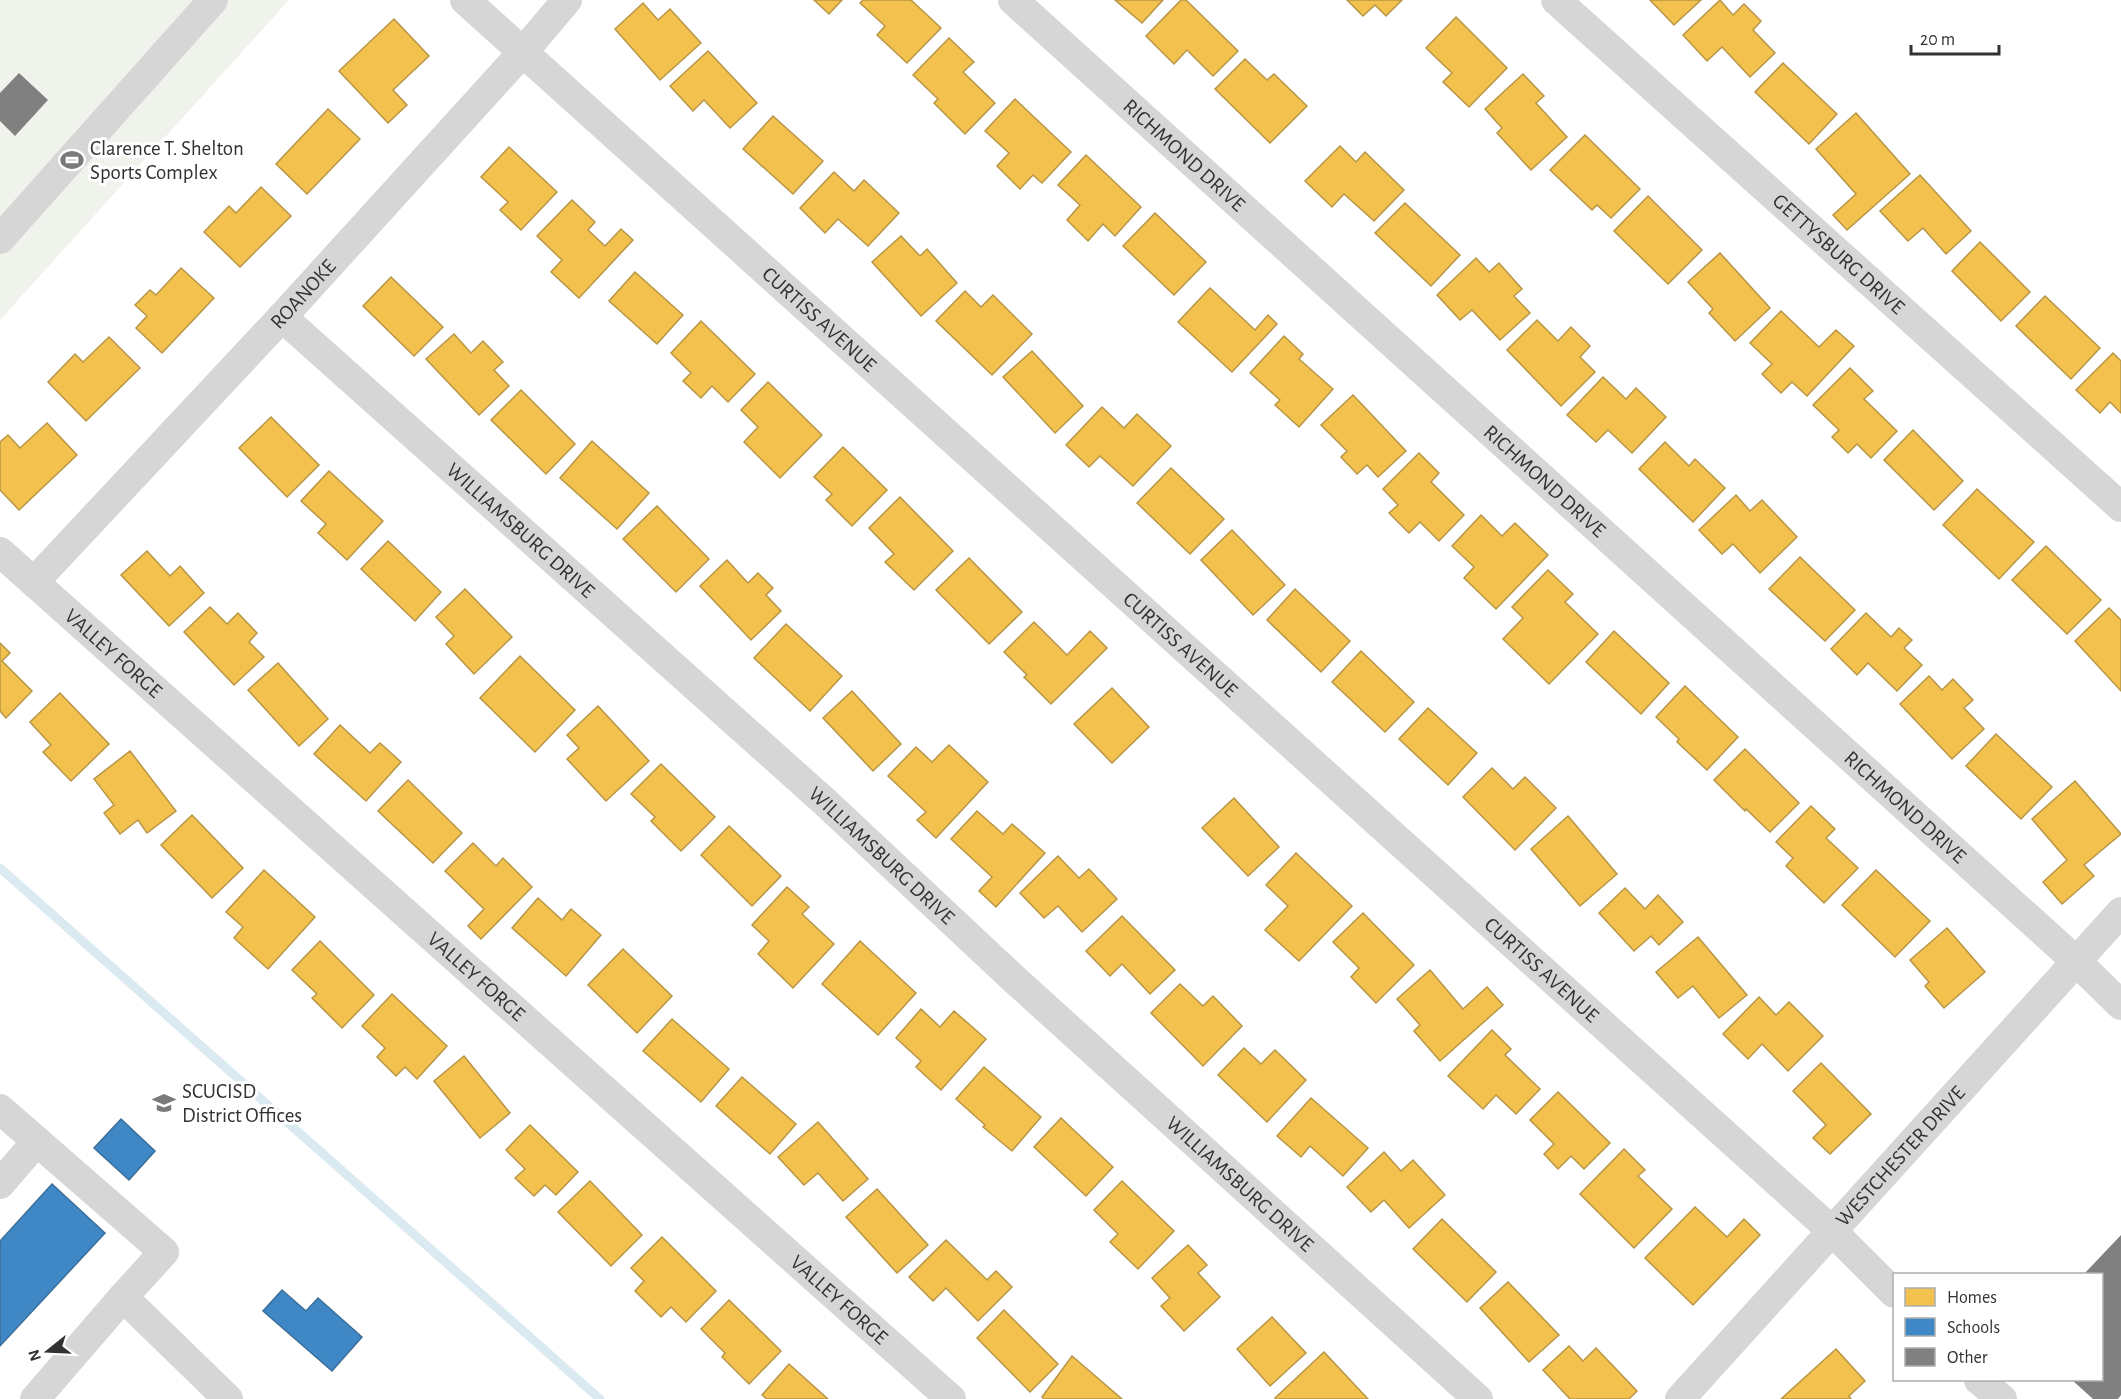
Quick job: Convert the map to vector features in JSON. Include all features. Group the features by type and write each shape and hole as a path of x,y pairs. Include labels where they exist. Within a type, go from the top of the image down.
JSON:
{"street":[{"path":"0,239 213,0"},
{"name":"CURTISS AVENUE","path":"465,0 1832,1231 1893,1292"},
{"name":"ROANOKE","path":"34,582 282,317 523,52 567,0"},
{"name":"RICHMOND DRIVE","path":"1013,0 2077,962 2121,1005"},
{"name":"GETTYSBURG DRIVE","path":"1556,0 2121,507"},
{"name":"WILLIAMSBURG DRIVE","path":"282,317 825,802 1014,979 1478,1399"},
{"name":"VALLEY FORGE","path":"0,552 951,1399"},
{"name":"WESTCHESTER DRIVE","path":"1680,1399 2121,912"},
{"path":"0,1109 164,1252 35,1399"},
{"path":"0,1184 37,1141"},
{"path":"123,1297 228,1399"},
{"path":"1980,1381 2002,1399"}],"shaded area":[{"name":"Clarence T. Shelton Sports Complex","path":"0,0 289,0 0,320"}],"building: Homes":[{"path":"814,0 842,0 829,14"},
{"path":"863,0 911,0 941,28 907,63 877,35 885,26 860,3"},
{"path":"1115,0 1163,0 1142,23"},
{"path":"1181,0 1186,0 1238,51 1213,76 1187,50 1174,64 1146,36"},
{"path":"1347,0 1402,0 1386,16 1375,5 1363,16"},
{"path":"1650,0 1701,0 1674,25"},
{"path":"1720,0 1733,15 1744,4 1761,21 1753,30 1775,53 1750,77 1722,47 1707,61 1683,35"},
{"path":"643,3 658,20 670,9 701,43 660,80 615,29"},
{"path":"1456,17 1507,68 1469,107 1443,82 1452,73 1426,48"},
{"path":"394,19 429,56 393,90 407,105 388,123 339,71"},
{"path":"949,38 974,62 963,72 995,103 965,134 934,103 938,99 913,75"},
{"path":"708,51 757,103 730,128 704,100 693,111 670,86"},
{"path":"1245,59 1267,80 1274,74 1307,106 1270,143 1215,89"},
{"path":"1783,63 1837,114 1809,144 1755,92"},
{"path":"1523,74 1544,96 1536,103 1567,137 1531,170 1497,133 1502,128 1485,109"},
{"path":"1015,99 1071,152 1042,183 1033,175 1020,189 997,166 1009,153 985,131"},
{"path":"328,109 360,139 307,194 276,164"},
{"path":"1856,113 1910,174 1847,230 1833,215 1856,194 1816,149"},
{"path":"773,116 823,161 793,194 743,149"},
{"path":"1585,135 1640,189 1611,218 1597,205 1592,210 1550,170"},
{"path":"1340,146 1356,162 1365,152 1404,190 1374,221 1344,194 1332,207 1305,181"},
{"path":"509,147 557,192 521,230 500,210 508,202 481,177"},
{"path":"1086,155 1141,207 1115,236 1103,224 1088,241 1067,220 1080,205 1058,185"},
{"path":"834,172 854,191 864,180 899,213 868,246 838,219 825,233 800,208"},
{"path":"1920,175 1971,231 1946,254 1923,228 1908,241 1880,211"},
{"path":"261,187 291,216 240,267 204,232 229,206 236,213"},
{"path":"1648,196 1702,250 1668,284 1614,231"},
{"path":"572,200 595,222 588,230 605,246 621,229 633,240 579,298 551,272 562,260 537,236"},
{"path":"1405,203 1460,255 1431,286 1375,233"},
{"path":"1155,213 1206,262 1174,295 1123,246"},
{"path":"901,236 920,256 927,249 957,283 921,316 872,262"},
{"path":"1980,242 2030,292 2001,321 1952,271"},
{"path":"1720,253 1770,308 1735,341 1709,313 1713,309 1688,282"},
{"path":"1476,258 1489,272 1499,263 1522,289 1514,296 1530,313 1500,340 1472,310 1460,320 1437,295"},
{"path":"181,268 214,298 162,353 136,328 147,316 135,305 150,290 156,295"},
{"path":"635,272 683,315 657,344 609,301"},
{"path":"391,277 443,327 414,356 363,306"},
{"path":"1210,288 1255,330 1268,315 1277,324 1232,372 1178,322"},
{"path":"965,291 981,307 993,295 1032,334 992,375 936,321"},
{"path":"2045,296 2100,348 2071,379 2016,326"},
{"path":"1781,311 1819,347 1836,330 1854,346 1807,396 1792,382 1781,393 1762,374 1772,364 1750,343"},
{"path":"1537,320 1558,341 1571,327 1590,346 1580,357 1595,372 1561,406 1507,350"},
{"path":"701,321 755,374 728,402 712,386 701,398 683,381 691,373 671,353"},
{"path":"454,334 471,353 483,341 503,362 494,370 509,386 479,415 426,359"},
{"path":"1284,336 1303,354 1299,359 1333,389 1299,427 1275,405 1280,400 1250,373"},
{"path":"109,337 140,368 86,421 48,382 75,354 83,362"},
{"path":"1032,351 1083,406 1055,433 1003,377"},
{"path":"2113,353 2121,361 2121,413 2110,402 2100,413 2076,390"},
{"path":"1850,368 1873,391 1864,399 1897,431 1871,458 1857,444 1848,453 1832,437 1839,430 1813,405"},
{"path":"1603,377 1626,399 1636,388 1666,417 1632,453 1608,430 1596,442 1567,415"},
{"path":"768,382 822,435 780,478 744,442 758,427 741,410"},
{"path":"521,390 575,444 546,474 491,420"},
{"path":"1353,395 1406,451 1378,477 1367,465 1357,474 1341,457 1347,451 1321,425"},
{"path":"1102,407 1124,428 1137,414 1171,446 1133,486 1100,456 1089,467 1066,445"},
{"path":"271,417 319,465 287,497 239,448"},
{"path":"47,423 77,455 19,510 0,490 0,442 8,435 20,448"},
{"path":"1913,430 1963,481 1934,510 1884,460"},
{"path":"592,441 649,493 617,529 560,478"},
{"path":"1665,442 1689,466 1695,459 1725,488 1693,522 1639,469"},
{"path":"843,447 887,490 852,526 826,500 832,494 814,477"},
{"path":"1419,453 1439,473 1431,482 1464,515 1439,541 1420,522 1409,533 1389,513 1398,505 1383,489"},
{"path":"1171,468 1224,519 1190,554 1137,503"},
{"path":"329,471 383,521 347,560 318,533 326,524 301,501"},
{"path":"1977,489 2034,542 1999,579 1943,525"},
{"path":"1736,495 1750,511 1762,500 1797,537 1760,573 1733,544 1722,554 1699,530"},
{"path":"900,497 953,551 914,590 885,562 894,554 869,528"},
{"path":"657,506 709,559 676,592 623,539"},
{"path":"1481,515 1502,536 1515,523 1548,555 1496,609 1464,578 1474,567 1452,546"},
{"path":"1232,530 1285,585 1253,615 1201,560"},
{"path":"388,541 441,592 415,621 361,569"},
{"path":"2046,546 2101,600 2067,634 2012,580"},
{"path":"147,551 170,576 180,566 204,593 169,626 121,575"},
{"path":"1800,557 1855,610 1825,641 1769,589"},
{"path":"969,558 1022,612 989,644 936,590"},
{"path":"727,560 748,583 758,573 773,588 766,595 781,611 751,640 700,586"},
{"path":"1548,570 1573,594 1565,602 1598,634 1549,684 1503,639 1523,618 1512,607"},
{"path":"465,589 512,637 474,674 446,644 454,636 436,617"},
{"path":"1295,589 1350,641 1321,672 1267,620"},
{"path":"210,607 227,624 238,613 257,633 249,642 264,657 234,685 184,632"},
{"path":"2109,608 2121,620 2121,691 2075,641"},
{"path":"1866,613 1891,637 1899,628 1912,640 1904,648 1922,665 1897,691 1868,663 1857,675 1831,649"},
{"path":"1034,622 1067,655 1090,631 1107,648 1051,704 1024,677 1027,675 1004,652"},
{"path":"786,624 842,676 810,711 754,658"},
{"path":"1614,631 1669,683 1641,714 1586,662"},
{"path":"0,643 10,653 2,661 32,691 6,718 0,711"},
{"path":"1361,651 1414,702 1385,732 1332,682"},
{"path":"520,656 575,710 535,752 480,698"},
{"path":"278,663 328,719 299,746 248,690"},
{"path":"1929,676 1942,690 1953,679 1973,700 1964,708 1984,729 1952,759 1900,704"},
{"path":"1685,686 1738,737 1707,770 1677,742 1679,739 1656,717"},
{"path":"1112,688 1149,727 1112,763 1074,724"},
{"path":"852,691 901,744 873,771 823,718"},
{"path":"60,693 109,744 71,781 43,752 51,745 30,722"},
{"path":"598,706 649,761 606,801 567,759 579,748 567,735"},
{"path":"1428,708 1477,753 1448,785 1399,739"},
{"path":"340,725 370,753 380,743 401,762 366,801 314,754"},
{"path":"1996,734 2052,787 2021,819 1966,766"},
{"path":"949,745 988,782 936,838 917,820 926,812 888,776 916,747 932,762"},
{"path":"1745,749 1799,803 1770,832 1714,780"},
{"path":"130,751 176,811 147,833 138,820 120,834 104,813 114,805 94,779"},
{"path":"661,764 715,817 681,851 651,821 655,817 631,794"},
{"path":"1492,768 1513,789 1525,777 1556,808 1515,850 1463,797"},
{"path":"408,780 462,833 433,863 378,811"},
{"path":"2075,781 2121,834 2084,865 2094,876 2062,904 2043,882 2067,860 2032,819"},
{"path":"1234,798 1279,847 1248,876 1202,828"},
{"path":"1811,806 1835,829 1826,838 1858,868 1824,903 1786,866 1793,858 1776,842"},
{"path":"977,811 1003,834 1012,824 1045,853 996,907 979,891 992,877 951,839"},
{"path":"192,815 243,868 212,898 161,845"},
{"path":"1568,816 1617,874 1580,906 1531,849"},
{"path":"729,826 781,876 752,906 701,855"},
{"path":"473,843 496,866 503,858 532,887 481,939 468,926 484,909 445,871"},
{"path":"1296,853 1352,906 1299,961 1265,930 1288,906 1266,885"},
{"path":"1058,856 1079,878 1089,869 1117,899 1082,932 1058,906 1044,918 1020,893"},
{"path":"264,870 315,917 268,969 234,938 243,927 226,912"},
{"path":"1876,870 1930,921 1895,957 1842,905"},
{"path":"787,887 809,907 802,914 834,944 793,988 758,954 769,941 752,925"},
{"path":"1625,888 1645,909 1658,895 1683,922 1659,945 1651,936 1634,951 1599,913"},
{"path":"538,898 562,920 571,909 601,935 566,976 512,928"},
{"path":"1363,913 1414,965 1376,1003 1351,977 1359,968 1333,942"},
{"path":"1122,916 1175,970 1150,994 1122,964 1110,976 1086,951"},
{"path":"1947,928 1985,972 1944,1008 1925,986 1929,982 1910,960"},
{"path":"1698,937 1747,995 1719,1018 1693,986 1678,998 1656,972"},
{"path":"320,941 374,995 342,1028 312,998 317,994 292,970"},
{"path":"860,941 916,993 878,1035 822,984"},
{"path":"623,949 672,996 637,1033 588,985"},
{"path":"1430,970 1463,1009 1487,987 1503,1005 1440,1061 1414,1031 1420,1025 1397,999"},
{"path":"1180,984 1203,1006 1213,996 1242,1026 1203,1066 1151,1013"},
{"path":"392,994 447,1046 417,1079 405,1067 396,1076 377,1057 385,1048 362,1026"},
{"path":"1759,997 1776,1015 1789,1002 1823,1036 1788,1071 1762,1044 1748,1059 1723,1034"},
{"path":"921,1009 940,1027 954,1011 986,1039 941,1090 916,1067 921,1061 896,1038"},
{"path":"672,1019 729,1069 701,1102 643,1051"},
{"path":"1492,1030 1511,1049 1505,1055 1540,1089 1516,1114 1496,1095 1483,1109 1448,1076"},
{"path":"1244,1048 1261,1064 1275,1050 1306,1080 1267,1122 1218,1075"},
{"path":"464,1056 510,1113 480,1138 434,1081"},
{"path":"1821,1063 1871,1114 1830,1154 1813,1138 1826,1125 1793,1091"},
{"path":"984,1067 1041,1117 1012,1151 983,1127 985,1125 956,1099"},
{"path":"742,1077 796,1124 770,1154 716,1106"},
{"path":"1558,1092 1610,1143 1584,1169 1571,1156 1558,1169 1544,1154 1554,1144 1530,1120"},
{"path":"1311,1098 1368,1148 1343,1176 1310,1146 1301,1157 1277,1136"},
{"path":"1061,1118 1113,1167 1086,1196 1034,1147"},
{"path":"818,1122 868,1179 843,1201 818,1173 804,1185 778,1157"},
{"path":"530,1125 578,1172 556,1195 545,1185 534,1196 515,1178 525,1169 506,1150"},
{"path":"1624,1149 1645,1170 1638,1176 1672,1209 1634,1248 1580,1194"},
{"path":"1384,1152 1401,1171 1413,1160 1445,1195 1409,1228 1384,1200 1371,1212 1347,1187"},
{"path":"590,1181 642,1235 611,1266 558,1212"},
{"path":"1122,1181 1174,1231 1138,1269 1110,1242 1118,1234 1094,1210"},
{"path":"877,1189 928,1245 897,1273 846,1217"},
{"path":"1695,1207 1727,1237 1744,1219 1760,1235 1693,1305 1645,1258"},
{"path":"1442,1219 1496,1272 1467,1302 1413,1249"},
{"path":"662,1237 716,1291 686,1322 671,1307 661,1317 635,1291 644,1281 631,1268"},
{"path":"946,1240 987,1280 996,1271 1012,1287 978,1321 946,1288 933,1301 909,1277"},
{"path":"1188,1245 1207,1265 1198,1273 1220,1297 1184,1331 1161,1306 1170,1298 1152,1278"},
{"path":"1508,1282 1559,1335 1529,1362 1480,1308"},
{"path":"729,1300 781,1351 749,1384 722,1357 725,1353 701,1329"},
{"path":"1004,1310 1058,1364 1030,1392 977,1338"},
{"path":"1272,1317 1306,1353 1270,1386 1237,1349"},
{"path":"1569,1346 1583,1361 1596,1348 1637,1391 1629,1399 1570,1399 1543,1370"},
{"path":"1836,1349 1865,1381 1849,1396 1851,1399 1781,1399"},
{"path":"1324,1352 1368,1399 1275,1398"},
{"path":"1072,1356 1122,1399 1044,1399 1042,1397"},
{"path":"789,1364 828,1399 767,1399 762,1395"}],"building: Schools":[{"path":"121,1119 155,1151 129,1180 94,1148"},
{"path":"52,1184 105,1233 0,1346 0,1241"},
{"path":"282,1290 306,1311 318,1298 362,1337 332,1371 263,1311"}],"building: Other":[{"path":"19,73 48,100 15,136 0,121 0,93"},
{"path":"2121,1235 2121,1395 2118,1399 2093,1399 2073,1381 2103,1381 2103,1273 2085,1273"}],"waterway":[{"path":"0,868 600,1399"}],"place":[{"name":"Clarence T. Shelton Sports Complex","path":"72,160"},
{"name":"SCUCISD District Offices","path":"164,1103"}]}
